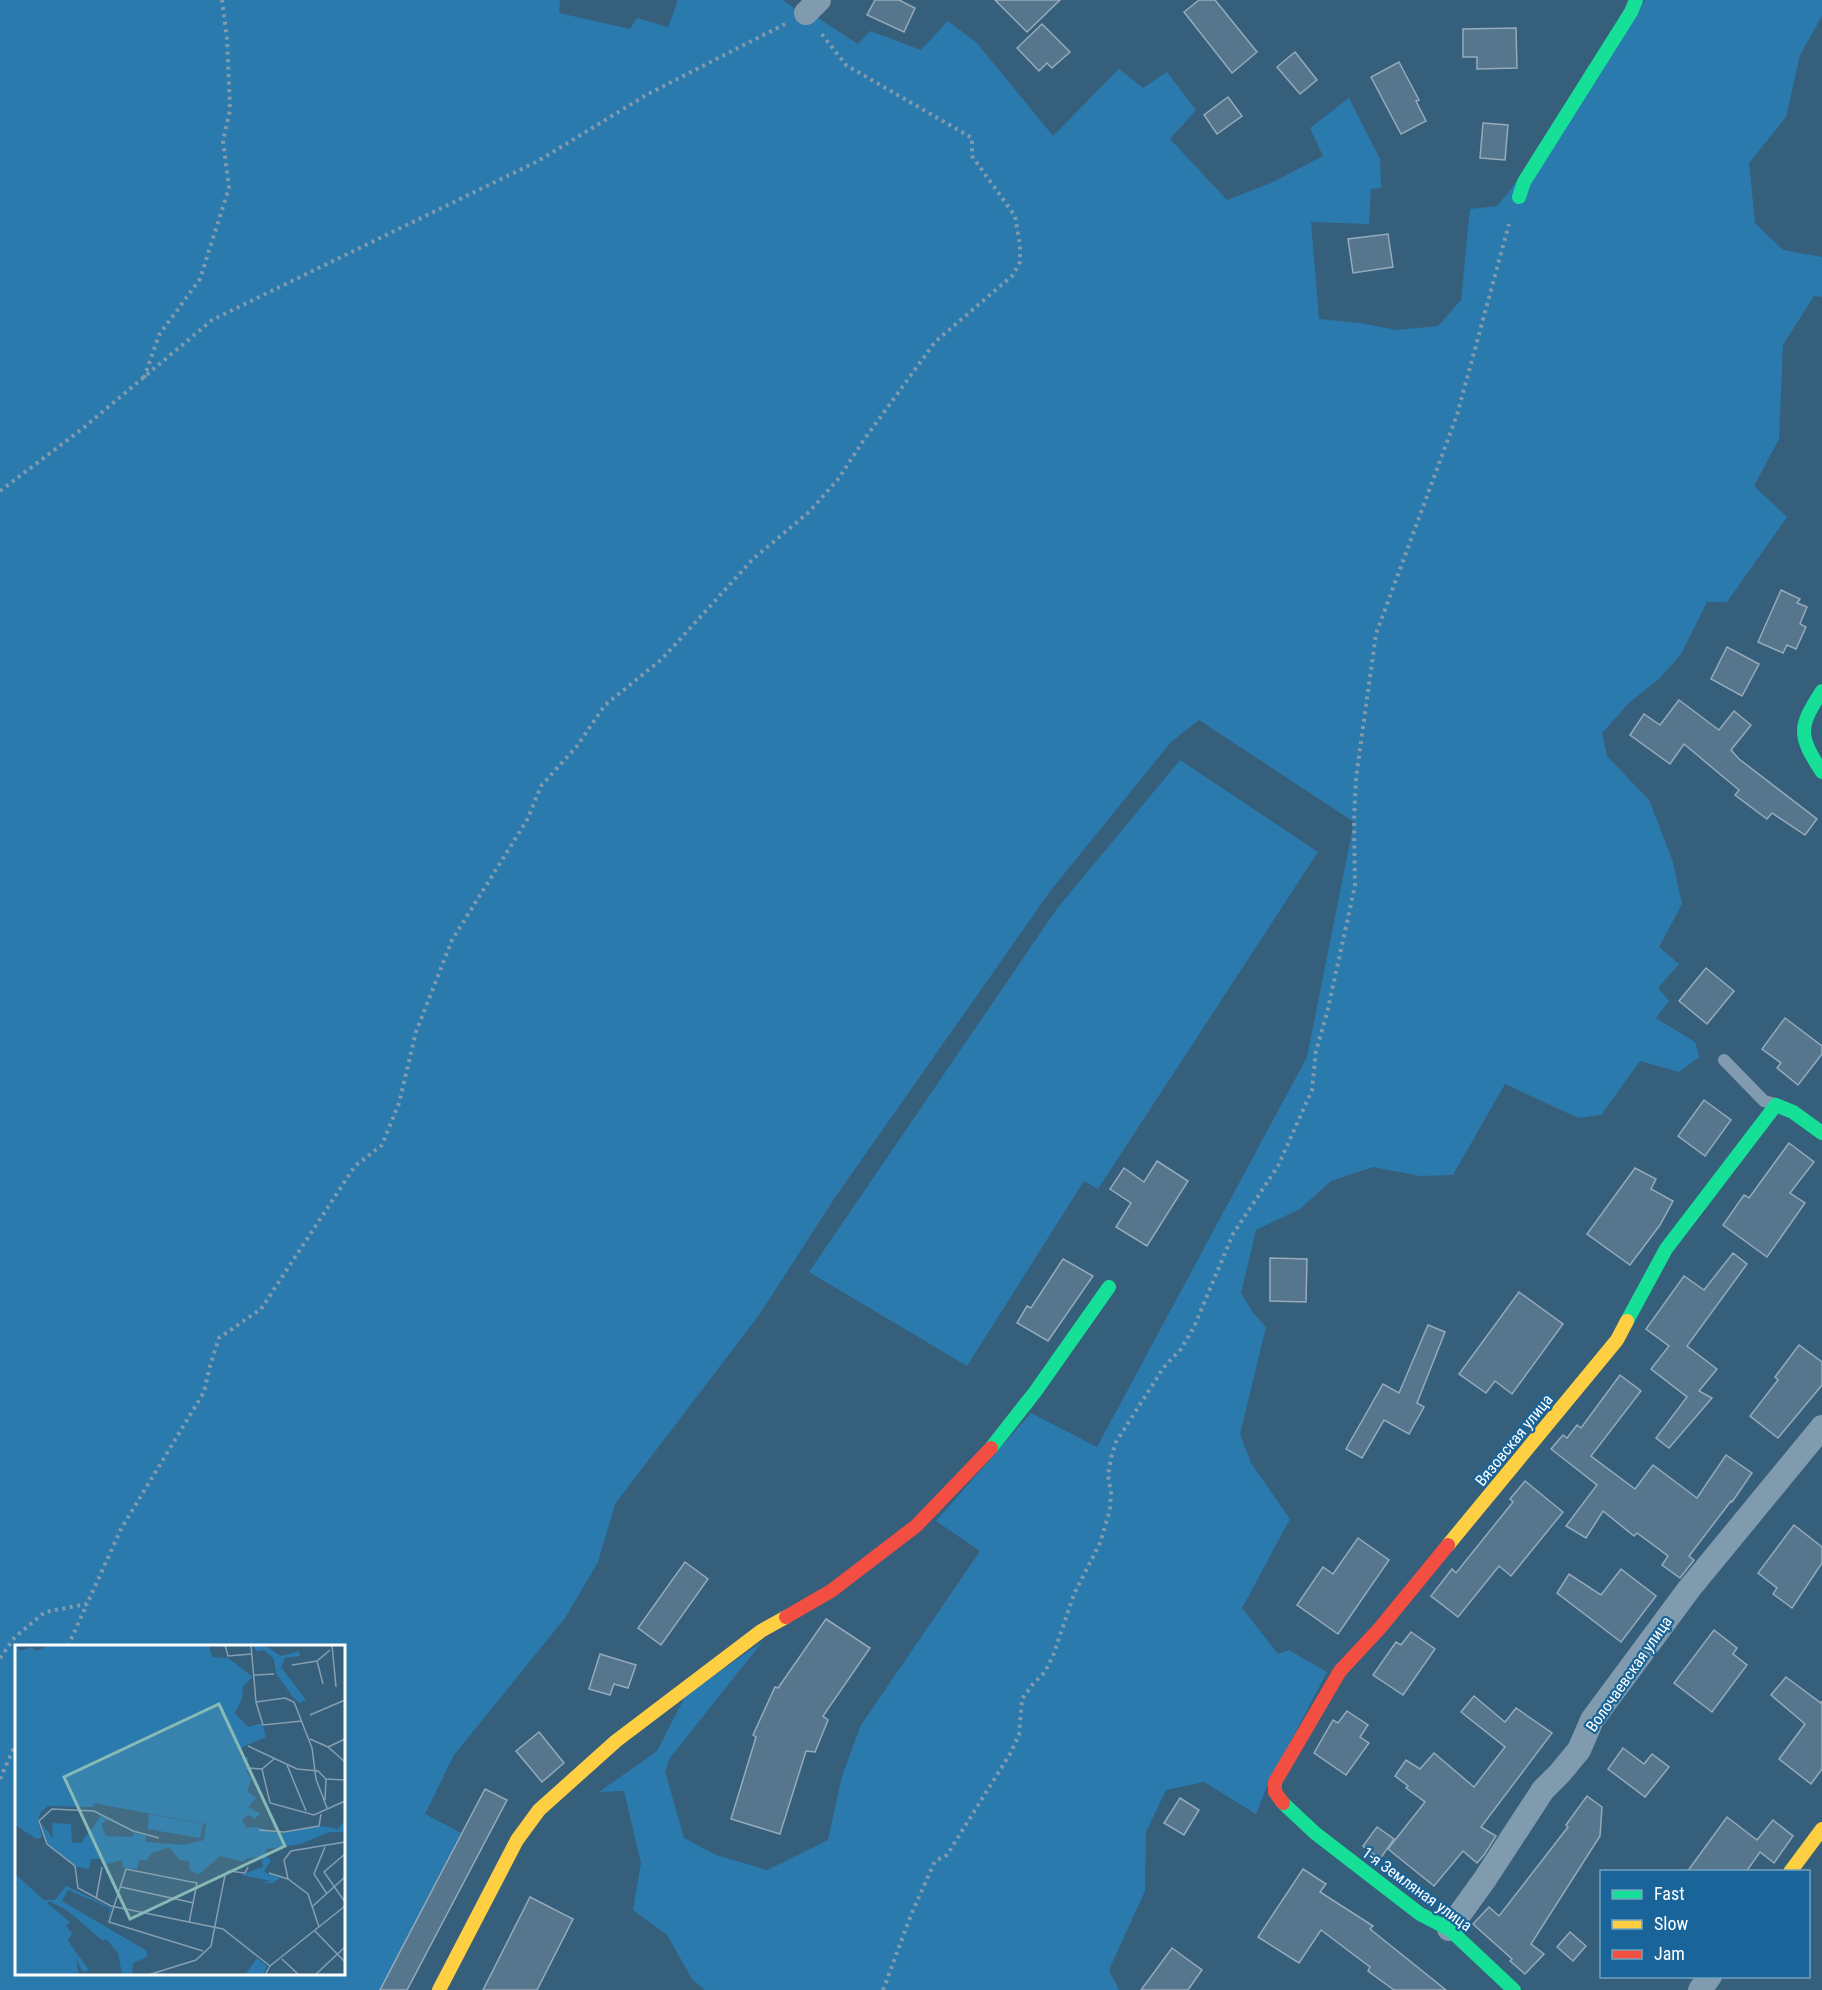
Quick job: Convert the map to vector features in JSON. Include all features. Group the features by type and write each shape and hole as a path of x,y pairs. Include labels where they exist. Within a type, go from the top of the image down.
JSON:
{"street":[{"path":"1519,197 1524,182 1631,12 1636,0"},
{"path":"1822,691 1804,717 1803,732 1807,750 1822,772"},
{"path":"1776,1105 1793,1112 1822,1133"},
{"name":"Вязовская улица","path":"1275,1792 1275,1782 1340,1671 1380,1628 1617,1340 1666,1249 1776,1105"},
{"path":"439,1990 517,1840 539,1810 616,1741 761,1631 831,1591 916,1526 990,1449 1035,1392 1109,1287"},
{"name":"Волочаевская улица","path":"1449,1929 1543,1791 1579,1750 1592,1720 1689,1589 1822,1427"},
{"name":"1-я Земляная улица","path":"1275,1792 1286,1808 1315,1833 1420,1914 1449,1929 1514,1990"},
{"path":"1791,1870 1822,1829"},
{"path":"1700,1990 1709,1978"}],"lane":[{"path":"1724,1060 1764,1101 1776,1105"}],"path":[{"path":"144,379 159,335 200,279 229,188 223,141 230,110 227,39 222,0"},
{"path":"0,491 144,379 212,320 538,161 648,94 812,7 846,65 972,138 972,156 1015,216 1020,262 1013,275 935,342 862,441 839,478 809,512 753,559 662,659 605,705 577,746 541,786 527,820 452,940 416,1032 399,1103 382,1146 355,1166 261,1309 219,1338 204,1392 121,1529 69,1645"},
{"path":"884,1990 911,1915 935,1861 947,1855 1010,1754 1019,1735 1022,1699 1045,1672 1053,1656 1074,1594 1100,1543 1106,1526 1110,1510 1109,1467 1116,1442 1164,1367 1182,1349 1194,1327 1233,1234 1278,1166 1312,1090 1316,1051 1328,1013 1355,886 1356,778 1376,634 1457,415 1510,219 1519,197"},
{"path":"0,1658 15,1637 45,1612 87,1604"},
{"path":"0,1779 15,1745"}],"shaded area":[{"path":"0,0 560,0 559,13 630,29 637,18 668,27 678,0 783,0 794,8 815,16 858,44 870,31 921,50 948,21 977,43 1053,136 1119,69 1143,88 1167,72 1196,110 1170,139 1227,200 1271,183 1323,156 1310,128 1349,98 1380,159 1381,188 1371,189 1369,224 1311,222 1319,319 1360,323 1396,330 1438,326 1461,300 1470,209 1497,206 1508,193 1645,0 1822,0 1822,16 1800,55 1786,117 1749,163 1755,223 1783,250 1822,257 1822,297 1814,296 1783,345 1779,439 1754,486 1787,517 1727,602 1707,602 1681,654 1660,678 1630,702 1602,733 1607,756 1649,800 1673,862 1682,904 1659,947 1679,964 1658,988 1669,1001 1656,1018 1695,1042 1699,1057 1679,1072 1640,1061 1601,1115 1578,1118 1505,1084 1453,1175 1420,1176 1373,1167 1331,1181 1300,1209 1256,1230 1241,1293 1254,1314 1266,1327 1240,1434 1251,1463 1290,1519 1242,1608 1278,1654 1289,1650 1327,1672 1265,1791 1256,1814 1204,1782 1166,1790 1146,1832 1145,1891 1109,1970 1119,1990 705,1990 692,1979 667,1935 633,1910 641,1863 624,1791 599,1792 657,1751 686,1695 762,1642 670,1758 665,1771 684,1838 716,1855 767,1870 828,1840 842,1776 861,1725 980,1551 936,1521 1031,1413 1097,1447 1307,1057 1354,822 1199,720 1171,742 1051,890 836,1196 759,1315 615,1504 598,1562 565,1618 454,1755 425,1814 461,1833 380,1990 0,1990"},
{"path":"1180,760 1318,852 1098,1189 1084,1181 967,1366 809,1272 1056,910"}],"building":[{"path":"875,0 899,0 915,8 904,32 867,15"},
{"path":"995,0 1060,0 1027,32"},
{"path":"1199,0 1215,0 1257,52 1232,73 1184,12"},
{"path":"1042,24 1070,52 1052,68 1047,63 1039,71 1017,48"},
{"path":"1516,28 1517,68 1477,69 1477,57 1463,57 1463,29"},
{"path":"1295,52 1317,80 1300,94 1277,67"},
{"path":"1399,62 1419,100 1416,101 1426,121 1401,134 1371,77"},
{"path":"1228,97 1242,116 1217,134 1204,115"},
{"path":"1483,123 1508,125 1505,160 1480,158"},
{"path":"1388,234 1393,267 1353,273 1348,239"},
{"path":"1781,590 1800,599 1797,603 1807,607 1800,624 1806,627 1796,649 1787,645 1783,653 1758,642"},
{"path":"1727,647 1759,664 1742,696 1711,679"},
{"path":"1679,700 1719,730 1734,711 1751,725 1731,750 1739,759 1817,819 1805,835 1772,813 1767,819 1735,795 1739,790 1684,744 1670,764 1630,735 1644,714 1660,725"},
{"path":"1706,968 1734,991 1707,1024 1679,1001"},
{"path":"1785,1018 1822,1046 1822,1054 1798,1085 1777,1068 1781,1063 1762,1049"},
{"path":"1704,1100 1731,1120 1705,1156 1678,1136"},
{"path":"1789,1143 1814,1162 1790,1193 1805,1203 1767,1257 1723,1225 1744,1195 1749,1198"},
{"path":"1157,1161 1188,1181 1147,1246 1116,1227 1131,1203 1110,1189 1124,1168 1144,1182"},
{"path":"1635,1168 1656,1179 1651,1189 1673,1201 1660,1225 1630,1265 1587,1234"},
{"path":"1733,1253 1747,1264 1687,1346 1717,1369 1699,1391 1712,1398 1669,1448 1656,1438 1687,1397 1651,1369 1669,1346 1646,1329 1684,1276 1704,1290"},
{"path":"1270,1258 1307,1259 1306,1302 1270,1301"},
{"path":"1063,1259 1093,1276 1048,1341 1017,1323 1027,1306 1031,1308"},
{"path":"1519,1292 1563,1324 1512,1394 1495,1381 1486,1393 1459,1374"},
{"path":"1428,1325 1445,1332 1417,1403 1424,1407 1409,1434 1384,1420 1362,1458 1346,1449 1383,1384 1399,1393"},
{"path":"1799,1345 1822,1362 1822,1385 1778,1438 1750,1416 1778,1380 1775,1377"},
{"path":"1620,1375 1641,1391 1591,1456 1635,1489 1653,1465 1697,1498 1726,1455 1752,1473 1689,1556 1694,1560 1680,1578 1662,1565 1668,1556 1637,1533 1634,1536 1603,1511 1586,1538 1566,1526 1597,1485 1551,1449 1563,1435 1567,1438 1577,1425 1581,1428"},
{"path":"1525,1481 1563,1512 1511,1576 1499,1566 1458,1617 1431,1596 1452,1569 1456,1573 1513,1502 1510,1499"},
{"path":"1794,1525 1822,1547 1822,1563 1792,1608 1773,1594 1777,1588 1758,1573"},
{"path":"1358,1538 1389,1560 1338,1634 1297,1605 1323,1567 1333,1574"},
{"path":"685,1562 708,1579 661,1645 638,1628"},
{"path":"1621,1569 1656,1596 1621,1642 1557,1593 1569,1574 1601,1595"},
{"path":"826,1619 870,1648 823,1716 828,1720 815,1752 806,1751 780,1834 731,1819 756,1737 753,1735 775,1687 778,1688"},
{"path":"1714,1630 1737,1648 1733,1654 1747,1665 1712,1712 1674,1683"},
{"path":"1411,1632 1435,1649 1403,1695 1373,1675 1396,1642 1401,1645"},
{"path":"600,1654 636,1665 628,1688 614,1684 610,1695 589,1689"},
{"path":"1786,1677 1821,1703 1822,1701 1822,1769 1811,1784 1779,1759 1805,1724 1771,1695"},
{"path":"1474,1696 1505,1722 1516,1708 1552,1733 1481,1827 1496,1836 1484,1855 1477,1863 1463,1851 1434,1886 1388,1849 1425,1802 1406,1788 1408,1786 1395,1776 1406,1760 1420,1769 1434,1753 1474,1787 1505,1747 1461,1712"},
{"path":"1347,1711 1368,1725 1360,1737 1369,1743 1346,1775 1314,1753 1333,1720 1338,1723"},
{"path":"539,1732 564,1763 542,1782 516,1751"},
{"path":"1623,1748 1644,1764 1652,1754 1669,1767 1645,1797 1608,1769"},
{"path":"485,1789 507,1800 407,1990 380,1990"},
{"path":"1587,1796 1602,1807 1600,1836 1531,1944 1544,1954 1525,1974 1510,1961 1512,1959 1473,1924 1489,1907 1499,1916 1568,1827 1566,1825"},
{"path":"1180,1798 1199,1810 1184,1835 1164,1823"},
{"path":"1727,1817 1757,1840 1773,1820 1793,1836 1774,1863 1760,1852 1747,1870 1688,1870"},
{"path":"1377,1827 1394,1839 1380,1859 1363,1846"},
{"path":"1303,1869 1326,1884 1320,1892 1373,1926 1370,1929 1446,1990 1394,1990 1368,1971 1370,1967 1321,1930 1299,1963 1258,1937"},
{"path":"530,1897 573,1919 537,1990 483,1990"},
{"path":"1570,1932 1586,1946 1573,1961 1557,1947"},
{"path":"1172,1948 1202,1970 1188,1990 1141,1990"}],"traffic: fast":[{"path":"1519,197 1524,182 1631,12 1636,0"},
{"path":"1822,691 1808,714 1804,732 1808,749 1822,772"},
{"path":"1627,1321 1666,1249 1776,1105 1793,1112 1822,1133"},
{"path":"991,1448 1035,1392 1109,1287"},
{"path":"1283,1803 1315,1833 1420,1914 1449,1929 1514,1990"}],"traffic: slow":[{"path":"1448,1545 1617,1340 1627,1321"},
{"path":"439,1990 517,1840 539,1810 616,1741 761,1631 786,1617"},
{"path":"1791,1870 1822,1829"}],"traffic: jam":[{"path":"786,1617 831,1591 916,1526 991,1448"},
{"path":"1283,1803 1275,1792 1275,1782 1340,1671 1380,1628 1448,1545"}]}
